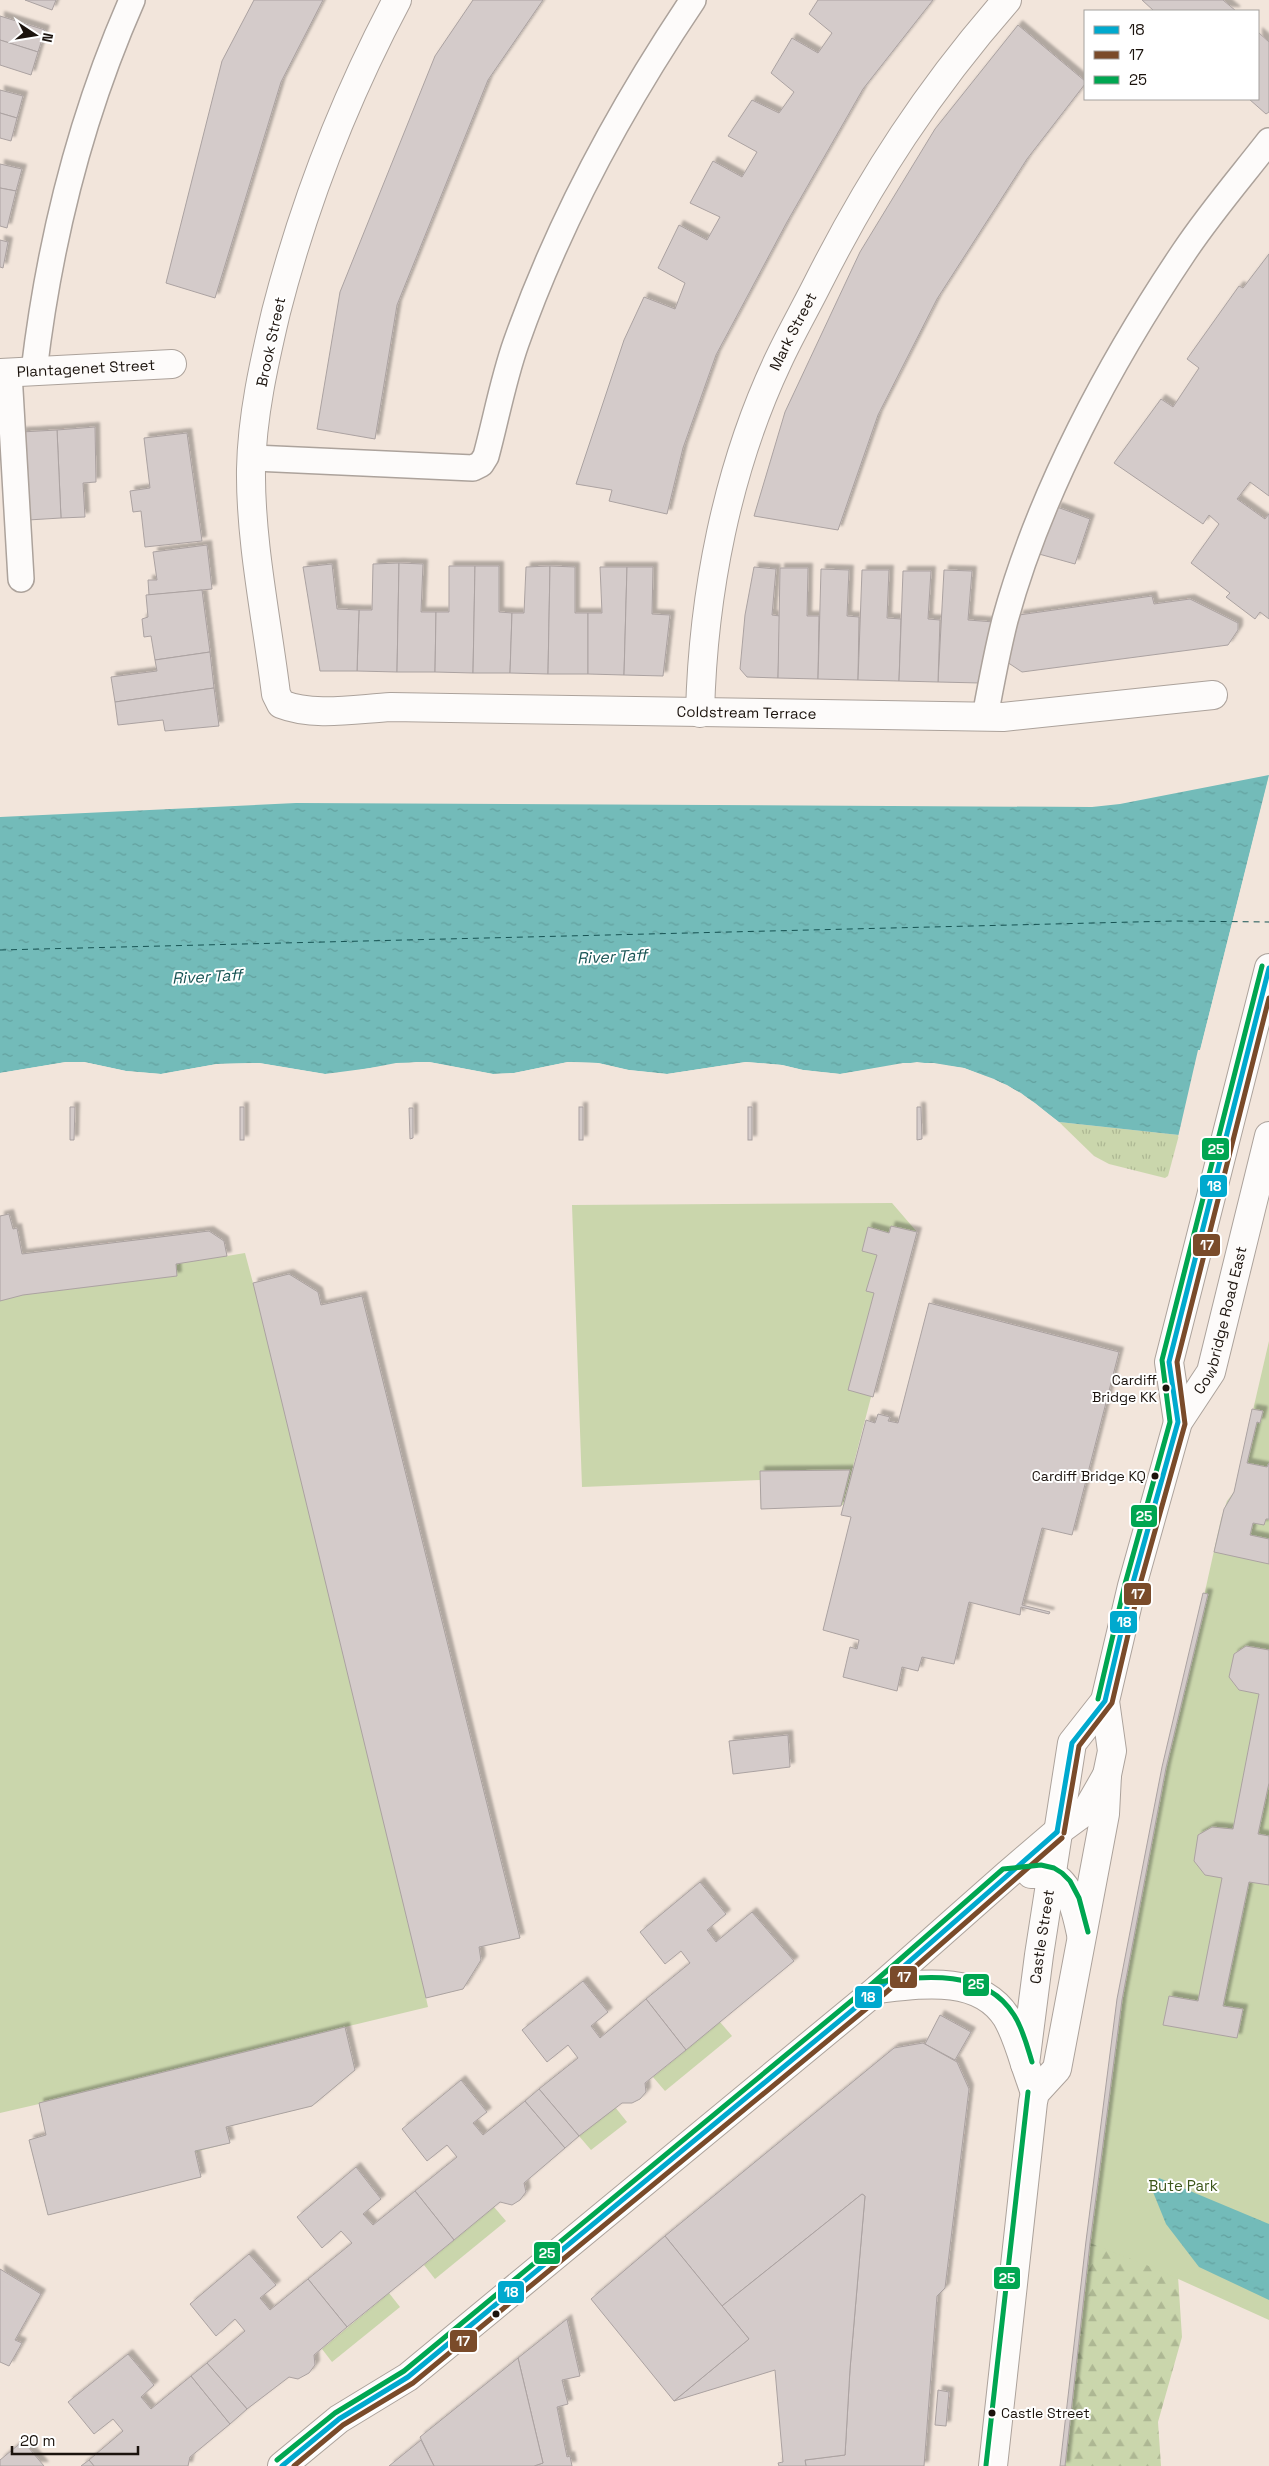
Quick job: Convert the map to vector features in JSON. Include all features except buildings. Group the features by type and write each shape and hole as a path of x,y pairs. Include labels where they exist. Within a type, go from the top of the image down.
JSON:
{"street":[{"name":"Brook Street","path":"281,704 276,694 254,518 252,458 256,412 265,356 297,235 343,108 397,0"},
{"name":"Mark Street","path":"700,713 706,632 722,532 736,474 777,362 834,251 904,131 945,74 1007,0"},
{"name":"Plantagenet Street","path":"14,372 172,364"},
{"name":"Coldstream Terrace","path":"281,704 294,709 336,711 390,707 986,717 1020,716 1213,695"},
{"name":"Cowbridge Road East","path":"1178,1422 1169,1362 1269,968"},
{"name":"Cowbridge Road East","path":"1178,1422 1211,1372 1269,1136"},
{"name":"Castle Street","path":"1036,2093 1057,2069 1105,1814 1107,1775 1112,1751 1105,1702 1132,1586 1178,1422"},
{"name":"Castle Street","path":"994,2466 1036,2093 1025,2064 1057,1832 1072,1743 1105,1702"},
{"path":"282,2466 339,2419 408,2377 878,1989 1057,1832 1087,1810 1107,1775"},
{"path":"1007,1875 1051,1875 1066,1889 1075,1906 1081,1934"},
{"path":"878,1989 924,1984 948,1984 965,1988 984,1997 1006,2016 1015,2034 1025,2064"}],"lane":[{"path":"21,579 14,372 38,332 67,188 93,100 114,40 132,0"},
{"path":"252,458 473,468 481,464 486,456 516,345 554,247 591,171 626,107 693,0"},
{"path":"986,717 993,673 1005,620 1023,563 1076,436 1143,318 1185,251 1269,141"}],"green space":[{"path":"1059,1122 1179,1135 1168,1176 1165,1178 1109,1164 1094,1156"},
{"path":"892,1203 917,1232 843,1505 761,1509 760,1480 582,1487 572,1205"},
{"path":"9,1214 13,1229 17,1228 22,1254 209,1231 224,1241 227,1256 245,1253 253,1283 289,1274 318,1292 321,1305 362,1296 520,1938 479,1947 481,1960 463,1989 426,1998 428,2007 345,2027 355,2070 312,2106 226,2127 230,2143 195,2152 201,2177 48,2215 29,2140 46,2135 39,2104 0,2113 0,1216"},
{"name":"Bute Park","path":"1269,1341 1269,2320 1154,2268 1090,2243 1122,2000 1166,1768 1221,1519 1227,1501 1234,1492"},
{"path":"720,2022 732,2036 665,2091 653,2077"},
{"path":"1113,2103 1176,2246 1182,2337 1158,2422 1161,2466 1065,2466 1090,2243"},
{"path":"615,2107 627,2122 591,2150 579,2136"},
{"path":"494,2207 506,2221 435,2279 424,2265"},
{"path":"389,2293 400,2307 332,2362 322,2349"}],"water":[{"name":"River Taff","path":"1269,775 1179,1135 1059,1122 1021,1093 994,1079 964,1068 917,1062 840,1074 803,1070 782,1065 746,1062 667,1074 628,1070 598,1063 568,1062 514,1073 493,1074 429,1062 325,1074 259,1063 217,1064 161,1074 126,1071 84,1062 66,1062 0,1073 0,817 296,803 1092,807 1120,804"},
{"path":"1159,2178 1269,2224 1269,2300 1199,2267 1166,2224 1153,2192"}],"pier":[{"path":"1269,777 1269,787 1225,953 1203,1051 1200,1053 1181,1136 1178,1137 1198,1050 1200,1050"},
{"path":"66,1062 84,1062 126,1071 161,1074 217,1064 259,1063 325,1074 344,1073 396,1063 429,1062 493,1074 514,1073 568,1062 598,1063 629,1070 667,1074 746,1062 782,1065 803,1070 840,1074 903,1063 934,1063 964,1068 1007,1085 1035,1103 1062,1125 1057,1125 1020,1096 993,1081 964,1070 917,1064 840,1076 802,1073 781,1067 746,1064 667,1076 628,1072 598,1065 568,1064 514,1076 494,1076 429,1065 397,1065 345,1076 325,1077 259,1065 218,1066 161,1076 125,1073 83,1064 66,1064 0,1076 0,1073"}],"ferry route":[{"path":"0,950 1174,921 1269,922"}],"transit line":[{"name":"25","path":"1098,1699 1125,1584 1170,1422 1162,1360 1262,966"},
{"name":"18","path":"1057,1832 1072,1743 1105,1701 1132,1586 1178,1422 1169,1362 1269,968"},
{"name":"17","path":"1064,1833 1079,1746 1112,1703 1139,1588 1185,1424 1177,1362 1269,998"},
{"name":"18","path":"282,2466 339,2419 408,2377 878,1989 1057,1832"},
{"name":"17","path":"294,2466 343,2425 413,2383 883,1995 1062,1838"},
{"name":"25","path":"277,2460 335,2413 404,2371 873,1983 1003,1869 1041,1865 1054,1868 1062,1873 1070,1881 1079,1898 1088,1932"},
{"name":"25","path":"877,1982 933,1977 970,1982 987,1989 1002,2000 1014,2015 1032,2062"},
{"name":"25","path":"986,2465 1028,2092"}],"place":[{"name":"Cardiff Bridge KK","path":"1166,1388"},
{"name":"Cardiff Bridge KQ","path":"1155,1476"},
{"name":"Castle Street","path":"992,2413"}]}
